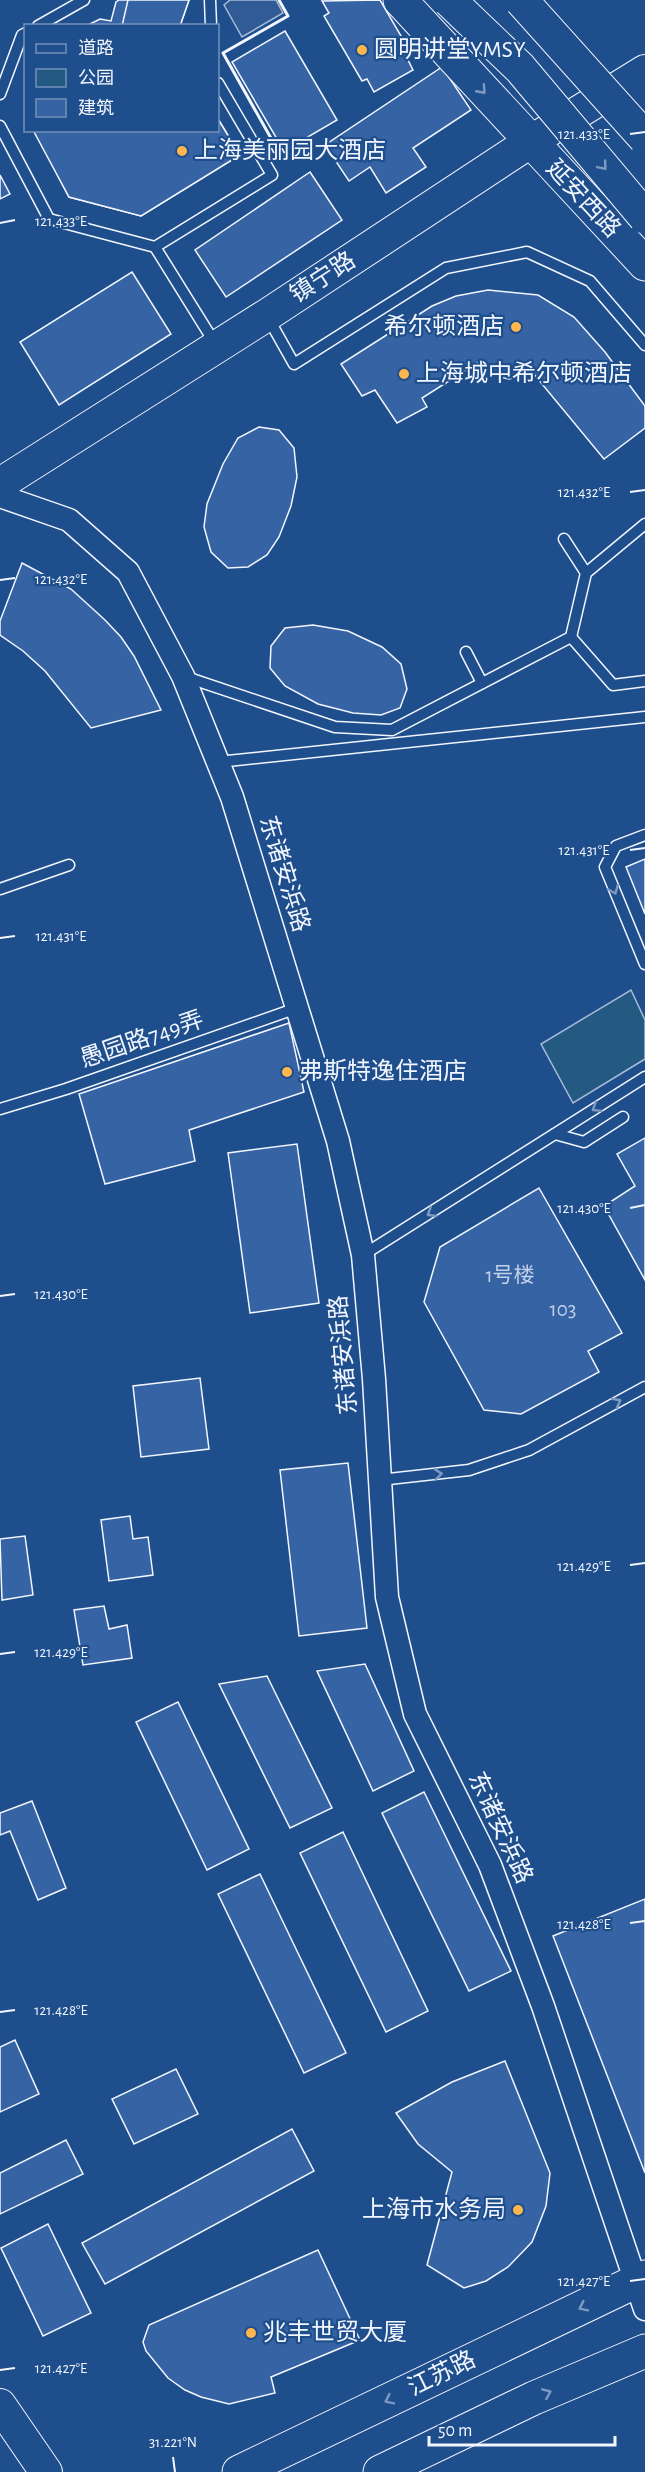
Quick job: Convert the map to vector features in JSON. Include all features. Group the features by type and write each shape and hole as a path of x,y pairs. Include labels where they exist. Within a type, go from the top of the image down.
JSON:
{"main road":[{"name":"延安西路","path":"400,0 645,264"},
{"path":"449,0 520,68 645,217"},
{"path":"522,0 645,138"},
{"path":"534,0 645,126"},
{"path":"614,90 645,98"},
{"name":"江苏路","path":"239,2472 642,2289"},
{"path":"380,2472 534,2398 645,2351"}],"street":[{"name":"镇宁路","path":"0,483 217,347 530,142 645,71"},
{"name":"东诸安浜路","path":"0,496 69,520 128,572 183,676 232,797 338,1141 363,1255 374,1379 387,1597 415,1714 490,1865 543,2006 642,2289"},
{"path":"0,2405 46,2472"}],"lane":[{"path":"42,24 84,0"},
{"path":"210,0 211,24"},
{"path":"0,94 24,34"},
{"path":"155,247 272,175 219,85"},
{"path":"0,126 50,219 155,247 217,347"},
{"path":"267,315 294,364 446,268 527,252 590,281 645,345"},
{"path":"183,676 335,727 392,730 571,637 586,573 645,524"},
{"path":"564,539 586,573"},
{"path":"571,637 613,685 645,681"},
{"path":"466,652 482,683"},
{"path":"218,762 645,717"},
{"path":"645,835 616,846 605,867 645,964"},
{"path":"0,889 69,864"},
{"name":"愚园路749弄","path":"0,1109 66,1089 297,1008"},
{"path":"363,1255 645,1077"},
{"path":"555,1134 584,1142 623,1117"},
{"path":"380,1480 469,1470 529,1450 645,1387"}],"green space":[{"path":"631,990 645,1020 645,1059 573,1103 541,1044"}],"shaded area":[{"path":"230,0 276,0 283,13 242,37 224,5"}],"building":[{"path":"119,0 189,0 181,24 90,24 100,19 111,21 116,2"},
{"path":"128,0 189,0 181,24 122,24"},
{"path":"380,0 411,53 406,56 413,70 374,92 367,79 362,81 324,16 329,13 322,1"},
{"path":"285,31 337,120 284,151 232,62"},
{"path":"442,67 471,110 413,148 426,167 386,193 370,167 349,181 325,145"},
{"path":"219,121 240,155 141,216 69,197 59,178 67,146 114,158 147,138 143,132 219,132"},
{"path":"219,121 240,155 141,216 69,197 34,132 219,132"},
{"path":"310,172 342,220 226,297 195,250"},
{"path":"0,175 10,194 0,199"},
{"path":"132,272 171,334 59,405 20,342"},
{"name":"上海城中希尔顿酒店","path":"488,290 538,295 574,317 605,352 645,406 645,428 604,459 533,373 509,379 496,376 479,362 422,398 427,407 397,423 375,390 362,396 341,364 432,306 456,296"},
{"path":"259,427 279,430 294,448 297,477 291,506 279,537 267,555 248,567 228,568 211,552 204,527 207,504 223,464 238,438"},
{"path":"22,563 71,589 105,620 134,656 161,710 91,728 45,671 23,651 0,635 0,621"},
{"path":"313,625 348,631 382,647 401,664 407,689 400,708 381,715 353,713 318,704 285,686 270,668 271,646 285,628"},
{"path":"645,859 645,914 626,867"},
{"path":"289,1023 304,1092 189,1130 195,1161 105,1184 79,1094"},
{"path":"645,1138 645,1280 604,1206 635,1186 617,1154"},
{"path":"297,1144 319,1303 250,1313 228,1153"},
{"path":"539,1188 622,1333 588,1351 599,1372 521,1414 484,1410 424,1302 440,1247"},
{"path":"200,1378 209,1449 141,1457 133,1386"},
{"path":"348,1463 367,1628 299,1636 280,1470"},
{"path":"130,1516 133,1539 148,1537 153,1575 109,1581 101,1520"},
{"path":"25,1536 33,1595 2,1600 0,1539"},
{"path":"104,1606 109,1629 127,1625 132,1658 83,1665 74,1610"},
{"path":"365,1664 414,1771 373,1791 317,1671"},
{"path":"267,1676 332,1808 290,1828 219,1684"},
{"path":"178,1702 249,1849 207,1870 136,1722"},
{"path":"424,1792 511,1971 469,1991 382,1813"},
{"path":"32,1801 66,1888 38,1900 10,1831 0,1835 0,1813"},
{"path":"343,1832 428,2011 386,2032 300,1853"},
{"path":"260,1874 346,2053 304,2073 218,1894"},
{"path":"645,1899 645,2173 553,1936"},
{"path":"15,2040 39,2094 0,2112 0,2047"},
{"path":"505,2061 550,2173 546,2206 532,2242 508,2267 486,2281 464,2288 427,2265 452,2172 418,2144 396,2113 452,2082"},
{"path":"176,2069 198,2114 134,2144 112,2099"},
{"path":"292,2129 314,2171 105,2284 82,2243"},
{"path":"66,2140 83,2174 0,2214 0,2173"},
{"path":"48,2224 91,2313 43,2336 1,2248"},
{"name":"兆丰世贸大厦","path":"318,2250 360,2340 271,2377 275,2393 229,2404 201,2397 185,2390 168,2378 146,2351 143,2342 149,2325"}],"wall":[{"path":"279,0 288,16 223,53 281,156"}],"place":[{"name":"圆明讲堂YMSY","path":"362,50"},
{"name":"上海美丽园大酒店","path":"182,151"},
{"name":"希尔顿酒店","path":"516,327"},
{"name":"上海城中希尔顿酒店","path":"404,374"},
{"name":"弗斯特逸住酒店","path":"287,1072"},
{"name":"上海市水务局","path":"518,2210"},
{"name":"兆丰世贸大厦","path":"251,2333"}]}
